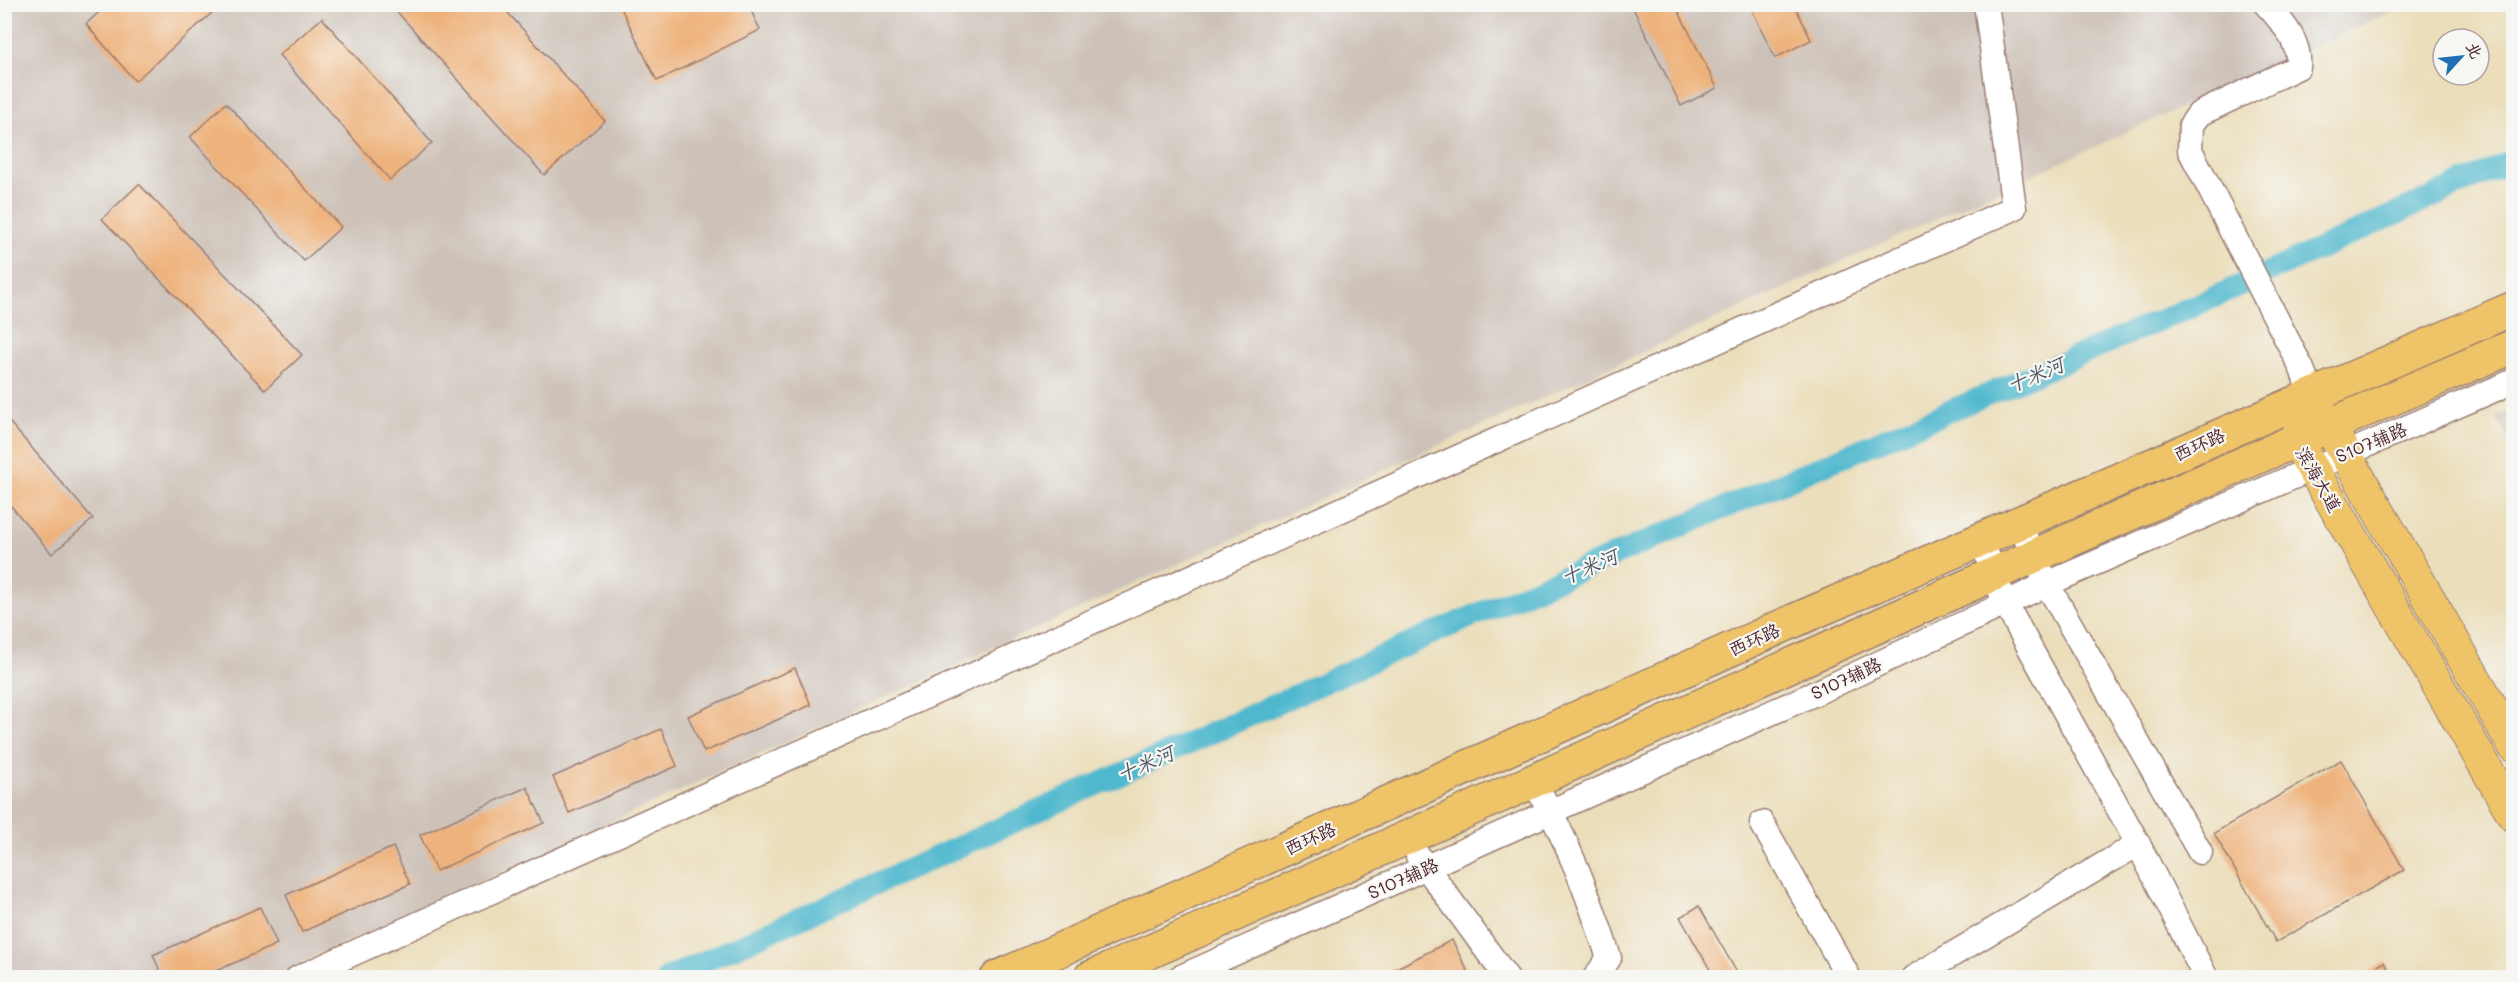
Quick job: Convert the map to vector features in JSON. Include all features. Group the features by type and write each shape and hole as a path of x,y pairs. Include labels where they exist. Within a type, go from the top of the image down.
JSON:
{"highway":[{"name":"西环路","path":"997,978 1981,539 2514,308"},
{"name":"西环路","path":"1090,978 1534,782 2041,571 2304,454 2329,424 2514,346"}],"main road":[{"name":"滨海大道","path":"2311,395 2514,746"},
{"name":"滨海大道","path":"2311,395 2304,454 2514,816"}],"street":[{"path":"298,978 2014,208 1986,4"},
{"path":"2266,4 2289,33 2300,53 2298,67 2199,114 2191,125 2190,150 2302,369 2311,395"},
{"name":"S107辅路","path":"2304,454 2345,453 2514,381"},
{"path":"2019,523 2041,571 2200,852"},
{"path":"1981,539 2000,589 2138,844 2206,978"},
{"name":"S107辅路","path":"1179,978 1832,686 2000,589"},
{"path":"1534,782 1552,812 1589,897 1609,958 1595,978"},
{"path":"1762,823 1849,978"},
{"path":"1407,839 1507,978"},
{"path":"1913,978 2138,844"}],"shaded area":[{"path":"5,5 2406,5 271,977 5,978"},
{"path":"2513,409 2513,449 2496,416"}],"building":[{"path":"108,4 222,4 135,81 86,24"},
{"path":"390,4 500,4 605,121 544,175"},
{"path":"619,4 748,4 760,30 657,81"},
{"path":"1631,4 1675,4 1717,88 1681,106"},
{"path":"1749,4 1794,4 1811,40 1775,58"},
{"path":"322,18 432,143 390,180 279,55"},
{"path":"226,103 341,227 304,261 190,137"},
{"path":"139,184 302,355 265,390 102,219"},
{"path":"5,417 93,519 52,554 5,499"},
{"path":"795,668 811,705 704,752 688,716"},
{"path":"661,729 677,766 569,813 553,777"},
{"path":"2341,760 2404,870 2276,942 2214,833"},
{"path":"527,787 544,823 436,871 420,835"},
{"path":"393,847 410,884 302,932 286,895"},
{"path":"1699,906 1740,978 1715,978 1680,917"},
{"path":"260,907 277,944 200,978 163,978 153,955"},
{"path":"1452,940 1471,978 1377,978"},
{"path":"2384,962 2393,978 2359,978"}],"waterway":[{"name":"十米河","path":"667,978 1436,632 2212,298 2514,160"}]}
